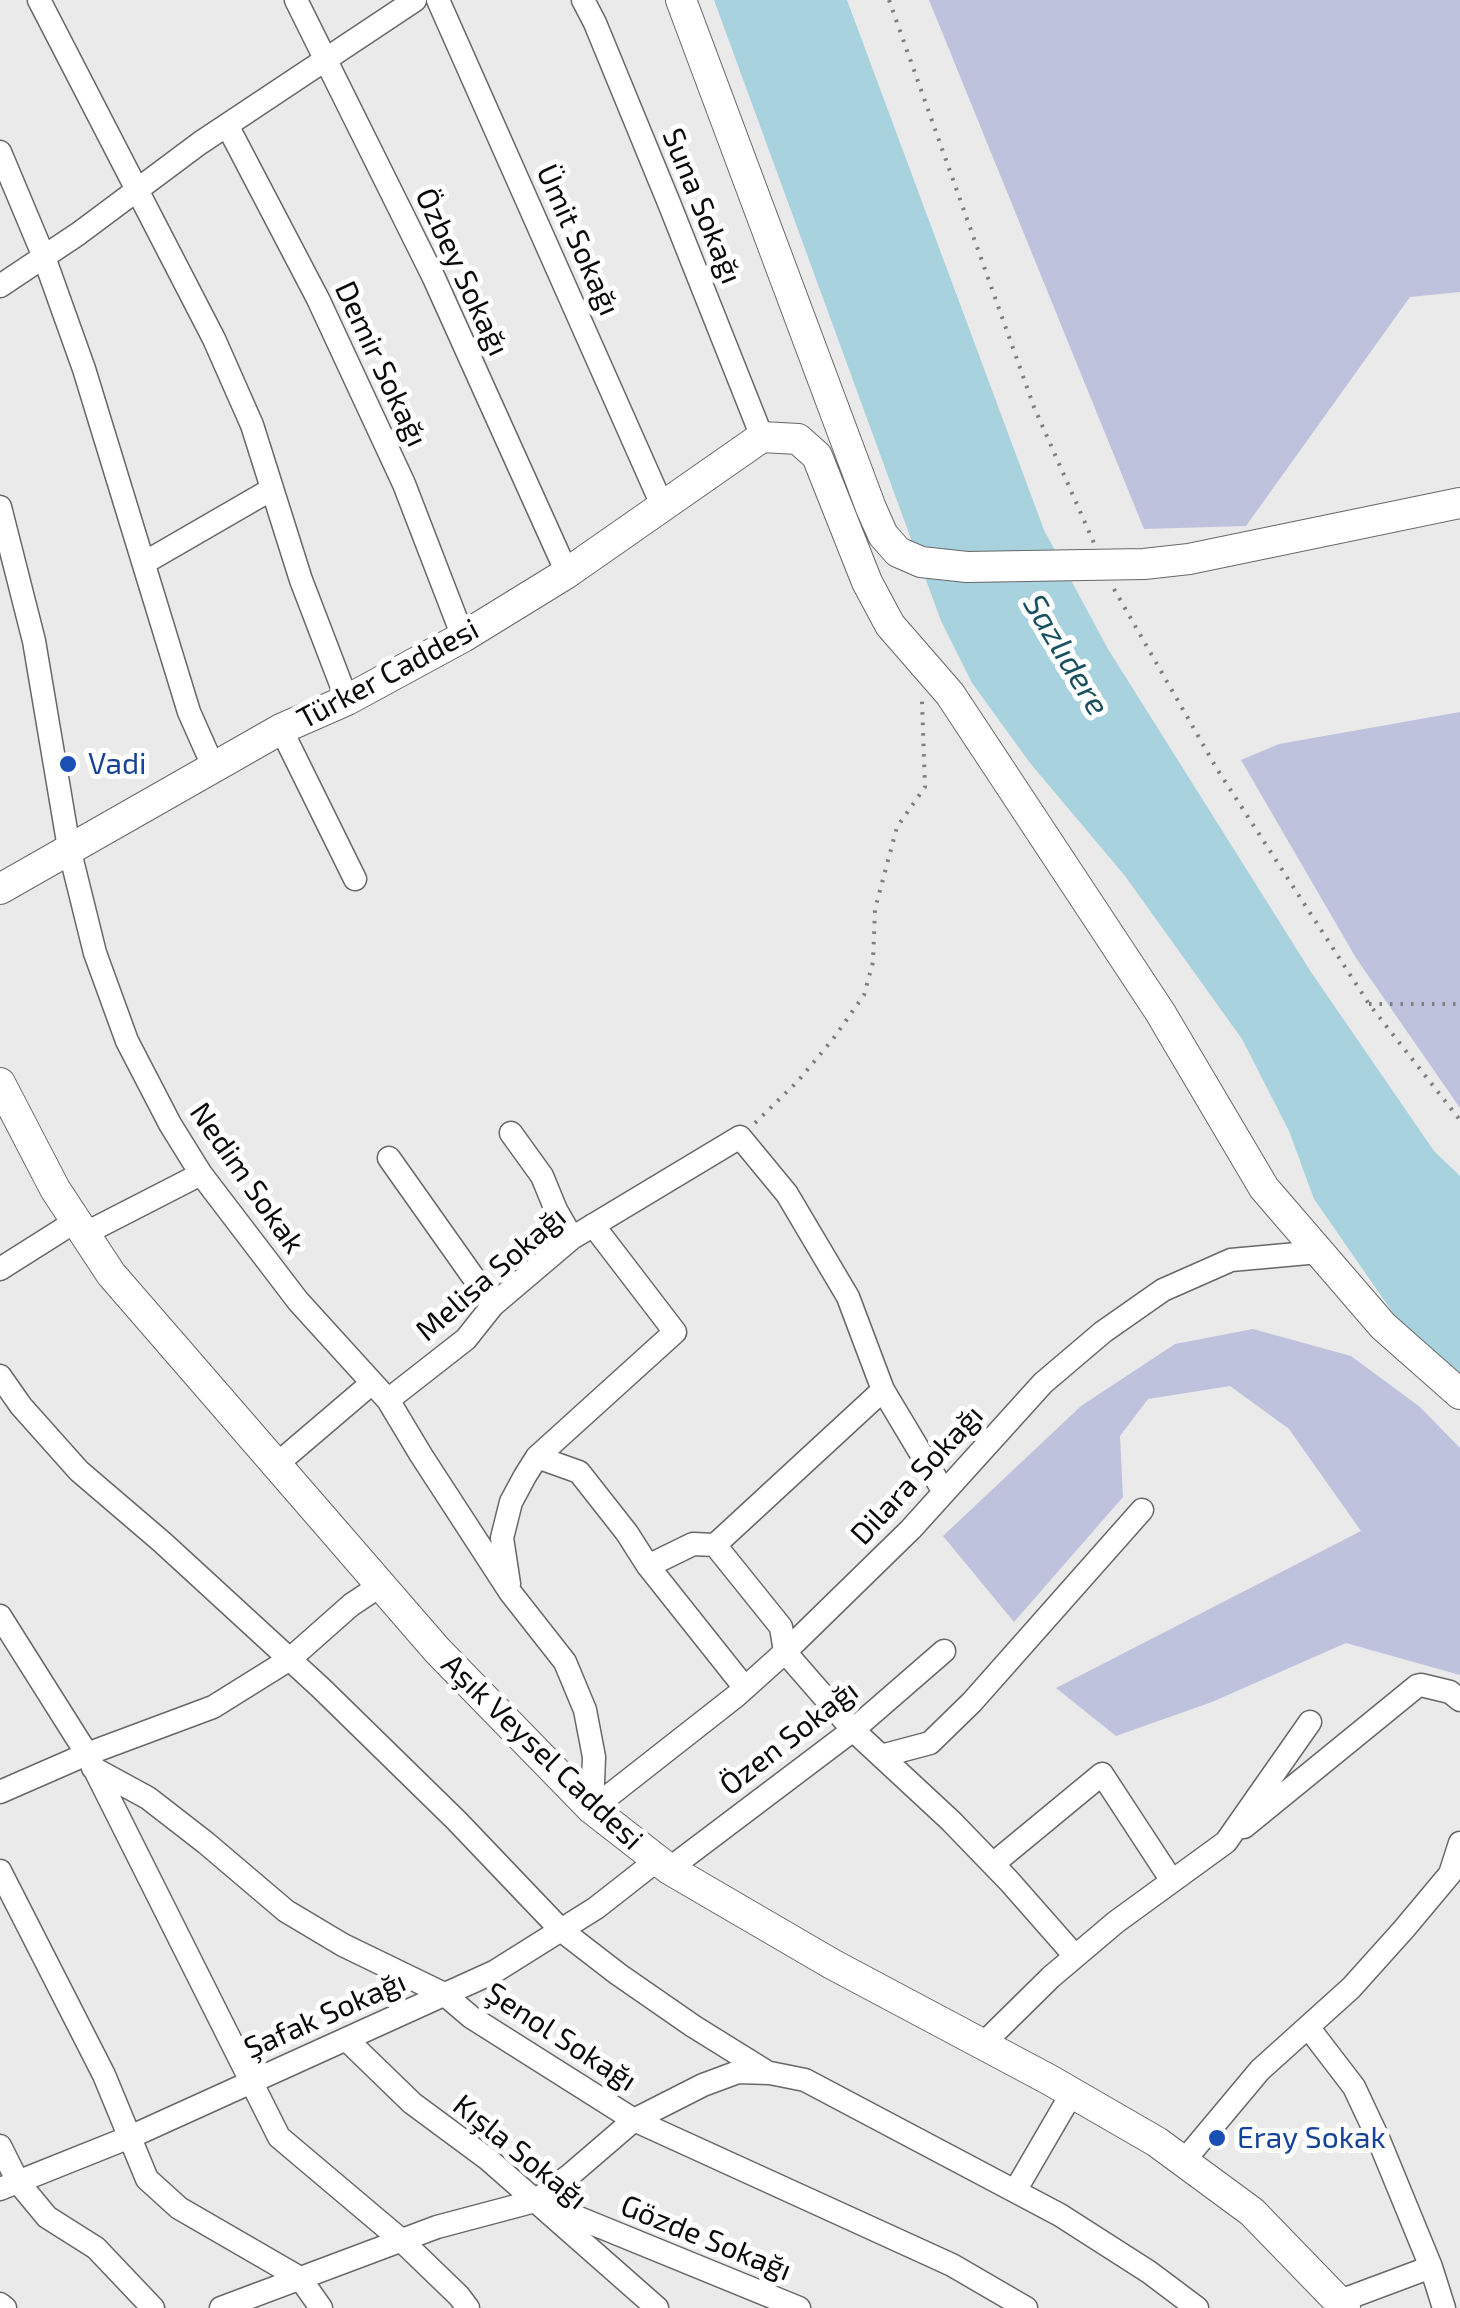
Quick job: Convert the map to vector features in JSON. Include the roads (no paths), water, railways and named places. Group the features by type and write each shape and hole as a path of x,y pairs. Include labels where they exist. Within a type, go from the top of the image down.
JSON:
{"street":[{"path":"39,0 214,340 252,424 301,580 347,700"},
{"name":"Özbey Sokağı","path":"296,0 434,278 567,573"},
{"path":"0,286 227,126 416,0"},
{"name":"Ümit Sokağı","path":"438,0 662,504"},
{"name":"Suna Sokağı","path":"583,0 762,437"},
{"path":"681,0 883,534 898,552 921,562 976,567 1104,566 1189,559 1460,504"},
{"name":"Demir Sokağı","path":"227,126 318,299 404,484 463,637"},
{"path":"0,152 44,257 84,369 189,712 213,766"},
{"path":"762,437 798,439 817,456 868,582 890,625 950,694 1160,1012 1264,1188 1383,1326 1460,1394"},
{"name":"Türker Caddesi","path":"0,889 213,766 463,637 567,573 762,437"},
{"path":"144,563 272,489"},
{"name":"Nedim Sokak","path":"0,506 34,640 69,848 95,953 127,1040 201,1174 298,1302 380,1392 510,1592 565,1662 584,1710 594,1756 592,1810"},
{"path":"281,729 354,879"},
{"name":"Aşık Veysel Caddesi","path":"0,1083 55,1189 110,1274 437,1650 592,1810 662,1865 832,1964 1157,2142 1252,2212 1342,2304"},
{"path":"510,1134 542,1176 572,1238"},
{"name":"Melisa Sokağı","path":"277,1464 380,1392 466,1339 492,1306 572,1238 740,1137 787,1194 848,1297 882,1390"},
{"path":"390,1158 492,1306"},
{"path":"0,1270 80,1227 201,1174"},
{"path":"510,1592 502,1538 511,1502 538,1457 675,1332 593,1225"},
{"name":"Dilara Sokağı","path":"592,1810 745,1688 784,1652 911,1529 1043,1383 1104,1332 1163,1290 1231,1260 1319,1252"},
{"path":"0,1376 79,1471 290,1659 457,1820 560,1930 692,2026 770,2074"},
{"path":"648,1566 693,1544 715,1544 882,1390 944,1492"},
{"path":"538,1457 579,1472 745,1688"},
{"path":"881,1756 930,1743 972,1702 1142,1510"},
{"path":"715,1544 781,1627 784,1652 853,1730 993,1864 1075,1956"},
{"path":"0,1792 90,1761 213,1707 290,1659 351,1605 381,1585"},
{"path":"0,1616 90,1761 279,2137 401,2240 468,2308"},
{"name":"Özen Sokağı","path":"662,1865 853,1730 944,1651"},
{"path":"983,2044 1051,1977 1116,1922 1226,1842 1416,1686 1450,1692 1460,1700"},
{"path":"1226,1842 1310,1722"},
{"name":"Şenol Sokağı","path":"90,1761 148,1798 286,1911 343,1946 444,1994 471,2017 634,2120 952,2265 1026,2308"},
{"path":"993,1864 1102,1774 1172,1881"},
{"path":"1183,2162 1260,2070 1351,1988 1450,1874 1460,1843"},
{"name":"Şafak Sokağı","path":"9,2185 130,2138 494,1972 662,1865"},
{"path":"0,1871 104,2075 147,2179 179,2208 300,2278 321,2308"},
{"path":"1308,2026 1354,2087 1431,2267 1444,2308"},
{"name":"Kışla Sokağı","path":"346,2039 412,2103 489,2160 657,2308"},
{"path":"221,2308 438,2227 535,2200 634,2120 738,2072 805,2080 1060,2215 1197,2308"},
{"path":"1015,2192 1072,2093"},
{"path":"0,2146 9,2185 47,2217 96,2248 154,2308"},
{"name":"Gözde Sokağı","path":"535,2200 799,2308"},
{"path":"1342,2304 1431,2267"}],"water":[{"name":"Sazlıdere","path":"714,0 847,0 1044,530 1108,649 1311,972 1434,1151 1460,1176 1460,1387 1400,1323 1314,1199 1289,1131 1242,1039 1125,876 1030,763 972,683 941,621"}],"place":[{"name":"Vadi","path":"68,764"},
{"name":"Eray Sokak","path":"1217,2138"}]}
